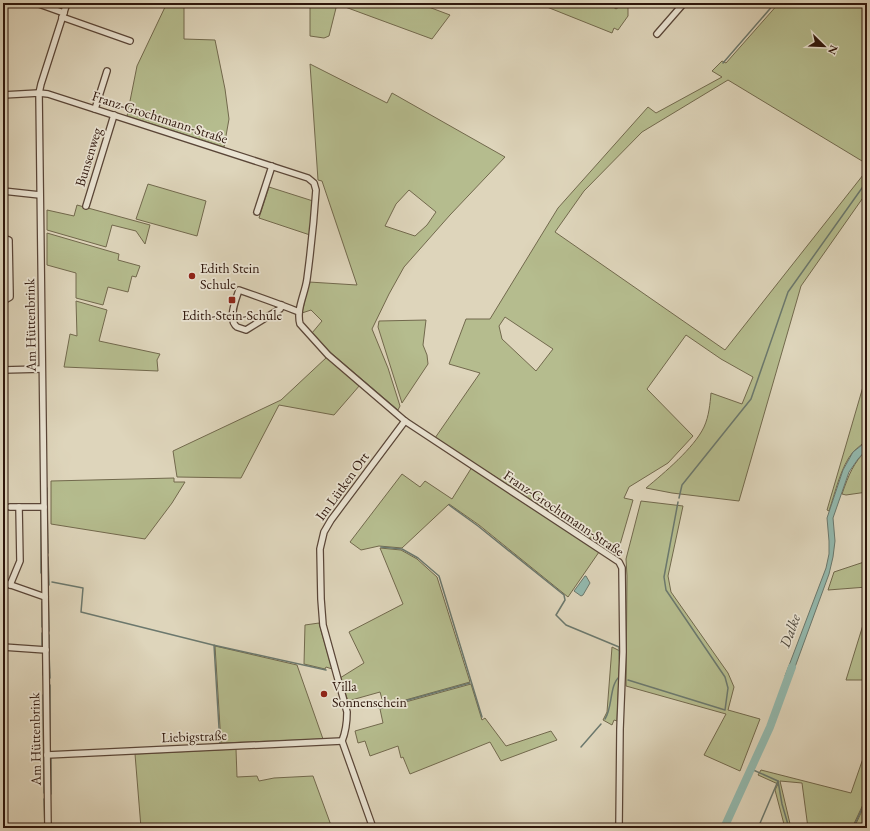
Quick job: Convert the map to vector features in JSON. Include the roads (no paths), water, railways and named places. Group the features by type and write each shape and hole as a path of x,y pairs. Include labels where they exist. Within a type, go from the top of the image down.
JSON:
{"street":[{"path":"36,3 130,41"},
{"name":"Am Hüttenbrink","path":"48,828 39,93 67,3"},
{"path":"656,34 684,3"},
{"path":"95,109 107,71"},
{"name":"Franz-Grochtmann-Straße","path":"3,95 48,94 308,178 314,183 316,186 314,218 306,281 299,312 300,324 328,355 405,421 619,562 622,568 623,638 618,828"},
{"name":"Bunsenweg","path":"86,206 114,115"},
{"path":"258,212 272,166"},
{"path":"3,191 40,195"},
{"path":"3,238 9,240 10,297 3,301"},
{"path":"282,305 280,309 246,330 237,326 232,320 239,290 282,305 299,312"},
{"path":"3,418 3,370 42,369"},
{"name":"Im Lütken Ort","path":"342,742 346,733 347,712 323,624 320,593 321,541 331,520 405,421"},
{"path":"10,507 44,507"},
{"path":"10,585 20,561 19,507"},
{"path":"3,584 45,597"},
{"path":"3,647 46,650"},
{"path":"342,742 373,828"},
{"name":"Liebigstraße","path":"47,755 342,742"}],"water":[{"path":"867,439 867,449 849,472 833,518 835,541 829,574 791,678 785,676 826,568 829,554 827,518 843,470 853,452"},
{"path":"585,576 590,583 581,596 574,591"}],"waterway":[{"path":"723,63 775,3"},
{"path":"679,498 682,485 751,399 788,292 867,181"},
{"path":"336,358 397,410"},
{"path":"405,418 410,421"},
{"path":"47,488 47,504"},
{"path":"628,680 725,710 728,688 725,677 666,590 664,577 678,502"},
{"path":"449,505 478,526 564,595 565,600 556,615 566,625 619,647 620,669"},
{"path":"47,508 48,553"},
{"path":"41,512 41,573"},
{"path":"381,547 402,549 418,558 439,576 482,717"},
{"path":"48,557 49,585"},
{"path":"52,582 83,588 81,612 213,645 326,670"},
{"path":"48,590 49,631"},
{"path":"42,602 42,627"},
{"path":"320,624 323,636"},
{"path":"42,633 42,647"},
{"path":"49,635 49,649"},
{"path":"214,645 220,744 232,743"},
{"path":"49,652 50,678"},
{"path":"43,653 43,675"},
{"name":"Dalke","path":"724,828 770,727 792,667"},
{"path":"605,719 614,685 620,676"},
{"path":"379,708 470,683"},
{"path":"50,685 50,751"},
{"path":"43,695 44,793"},
{"path":"581,747 601,724"},
{"path":"51,758 51,794"},
{"path":"751,769 778,781 758,828"},
{"path":"778,781 782,804 789,828"},
{"path":"853,828 867,798"},
{"path":"44,799 45,828"}],"place":[{"name":"Edith Stein Schule","path":"192,276"},
{"name":"Edith-Stein-Schule","path":"232,300"},
{"name":"Villa Sonnenschein","path":"324,694"}]}
